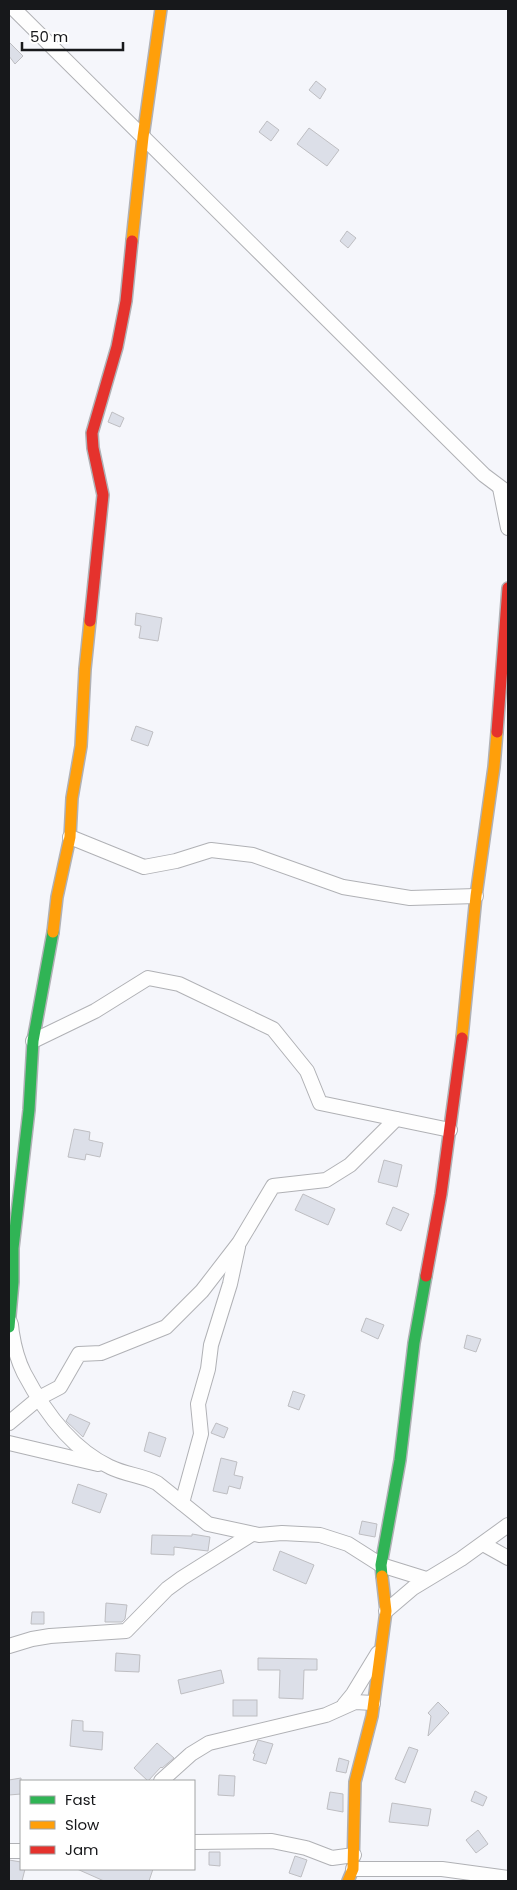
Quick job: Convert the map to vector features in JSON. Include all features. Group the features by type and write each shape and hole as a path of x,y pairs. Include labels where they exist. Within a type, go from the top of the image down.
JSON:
{"street":[{"path":"14,9 484,475 504,490 508,528"},
{"path":"110,1468 78,1446 58,1426 21,1366 9,1324 13,1282 13,1248 29,1110 33,1041 50,953 57,897 70,837 72,798 81,746 85,669 103,495 93,448 92,433 117,347 126,301 143,137 161,9"},
{"path":"508,588 494,767 476,896 462,1038 441,1194 414,1343 400,1460 381,1565 386,1611 372,1716 355,1782 354,1855 351,1875 442,1869 508,1878"},
{"path":"70,837 144,867 176,861 211,850 254,855 343,887 410,898 476,896"},
{"path":"33,1041 95,1011 148,978 179,984 273,1029 307,1071 320,1103 450,1130"},
{"path":"9,1423 39,1398 60,1387 79,1354 101,1353 166,1326 202,1290 239,1243 273,1186 326,1180 350,1165 396,1119"},
{"path":"182,1503 201,1434 198,1404 208,1369 211,1345 230,1284 239,1243"},
{"path":"9,1443 149,1478 166,1489 208,1524 264,1536 282,1533 320,1536 348,1544 381,1565 426,1579"},
{"path":"386,1611 406,1593 426,1579 484,1544 508,1526"},
{"path":"9,1646 50,1636 126,1630 167,1589 252,1534"},
{"path":"484,1544 508,1558"},
{"path":"344,1705 353,1694 382,1645"},
{"path":"162,1780 191,1754 209,1743 326,1715 344,1705 361,1701 373,1703"},
{"path":"195,1842 272,1841 306,1848 332,1858 354,1855"}],"building":[{"path":"9,42 23,56 15,64 9,56"},
{"path":"316,81 326,89 320,99 309,90"},
{"path":"267,121 279,130 271,141 259,132"},
{"path":"309,128 339,150 327,166 297,144"},
{"path":"347,231 356,238 348,248 340,241"},
{"path":"112,412 124,418 120,427 108,422"},
{"path":"136,613 162,618 158,641 139,638 141,626 135,625"},
{"path":"136,726 153,732 148,746 131,740"},
{"path":"74,1129 90,1132 89,1140 103,1143 100,1157 86,1154 85,1160 68,1157"},
{"path":"384,1160 402,1165 397,1187 378,1182"},
{"path":"303,1194 335,1209 328,1225 295,1210"},
{"path":"393,1207 409,1214 401,1231 386,1224"},
{"path":"366,1318 384,1325 378,1339 361,1331"},
{"path":"467,1335 481,1339 476,1352 464,1348"},
{"path":"293,1391 305,1395 299,1410 288,1406"},
{"path":"70,1414 90,1423 83,1437 66,1421"},
{"path":"216,1423 228,1428 224,1438 211,1433"},
{"path":"149,1432 166,1438 160,1457 144,1451"},
{"path":"221,1458 237,1462 234,1475 243,1477 240,1489 229,1486 227,1494 213,1491"},
{"path":"78,1484 107,1494 100,1513 72,1503"},
{"path":"362,1521 377,1524 375,1537 359,1534"},
{"path":"192,1534 210,1537 208,1551 174,1547 174,1555 151,1554 152,1535 192,1536"},
{"path":"280,1551 314,1565 306,1584 273,1570"},
{"path":"106,1603 127,1605 125,1619 122,1622 105,1622"},
{"path":"32,1612 44,1612 44,1624 31,1624"},
{"path":"116,1653 140,1655 139,1672 115,1671"},
{"path":"258,1658 317,1659 317,1670 304,1670 303,1699 279,1698 280,1670 258,1670"},
{"path":"221,1670 224,1683 181,1694 178,1680"},
{"path":"233,1700 257,1700 257,1716 233,1716"},
{"path":"438,1702 449,1713 428,1736 431,1716 428,1713"},
{"path":"72,1720 83,1721 83,1731 103,1732 102,1750 70,1746"},
{"path":"258,1740 273,1744 266,1764 253,1760 255,1754 253,1753"},
{"path":"157,1743 174,1758 161,1767 149,1780 134,1768"},
{"path":"409,1747 418,1750 405,1783 395,1779"},
{"path":"339,1758 349,1761 346,1773 336,1771"},
{"path":"219,1775 235,1776 234,1796 218,1795"},
{"path":"21,1778 20,1794 9,1795 9,1780"},
{"path":"475,1791 487,1797 483,1806 471,1801"},
{"path":"330,1792 343,1794 343,1812 327,1809"},
{"path":"392,1803 431,1809 428,1826 389,1822"},
{"path":"478,1830 488,1844 476,1853 466,1840"},
{"path":"209,1852 220,1852 220,1866 209,1865"},
{"path":"295,1856 307,1860 301,1877 289,1873"},
{"path":"9,1860 20,1862 20,1870 25,1870 22,1881 9,1881"},
{"path":"79,1870 153,1870 149,1881 104,1881"}],"traffic: fast":[{"path":"9,1327 13,1282 13,1248 29,1110 33,1041 53,932"},
{"path":"382,1576 381,1565 400,1460 414,1343 426,1276"}],"traffic: slow":[{"path":"132,241 143,137 161,9"},
{"path":"53,932 57,897 70,837 72,798 81,746 85,669 90,621"},
{"path":"462,1038 476,896 497,732"},
{"path":"348,1881 353,1869 355,1782 372,1716 386,1611 382,1576"}],"traffic: jam":[{"path":"90,621 103,495 93,448 92,433 117,347 126,301 132,241"},
{"path":"497,732 508,588"},
{"path":"426,1276 441,1194 462,1038"}]}
